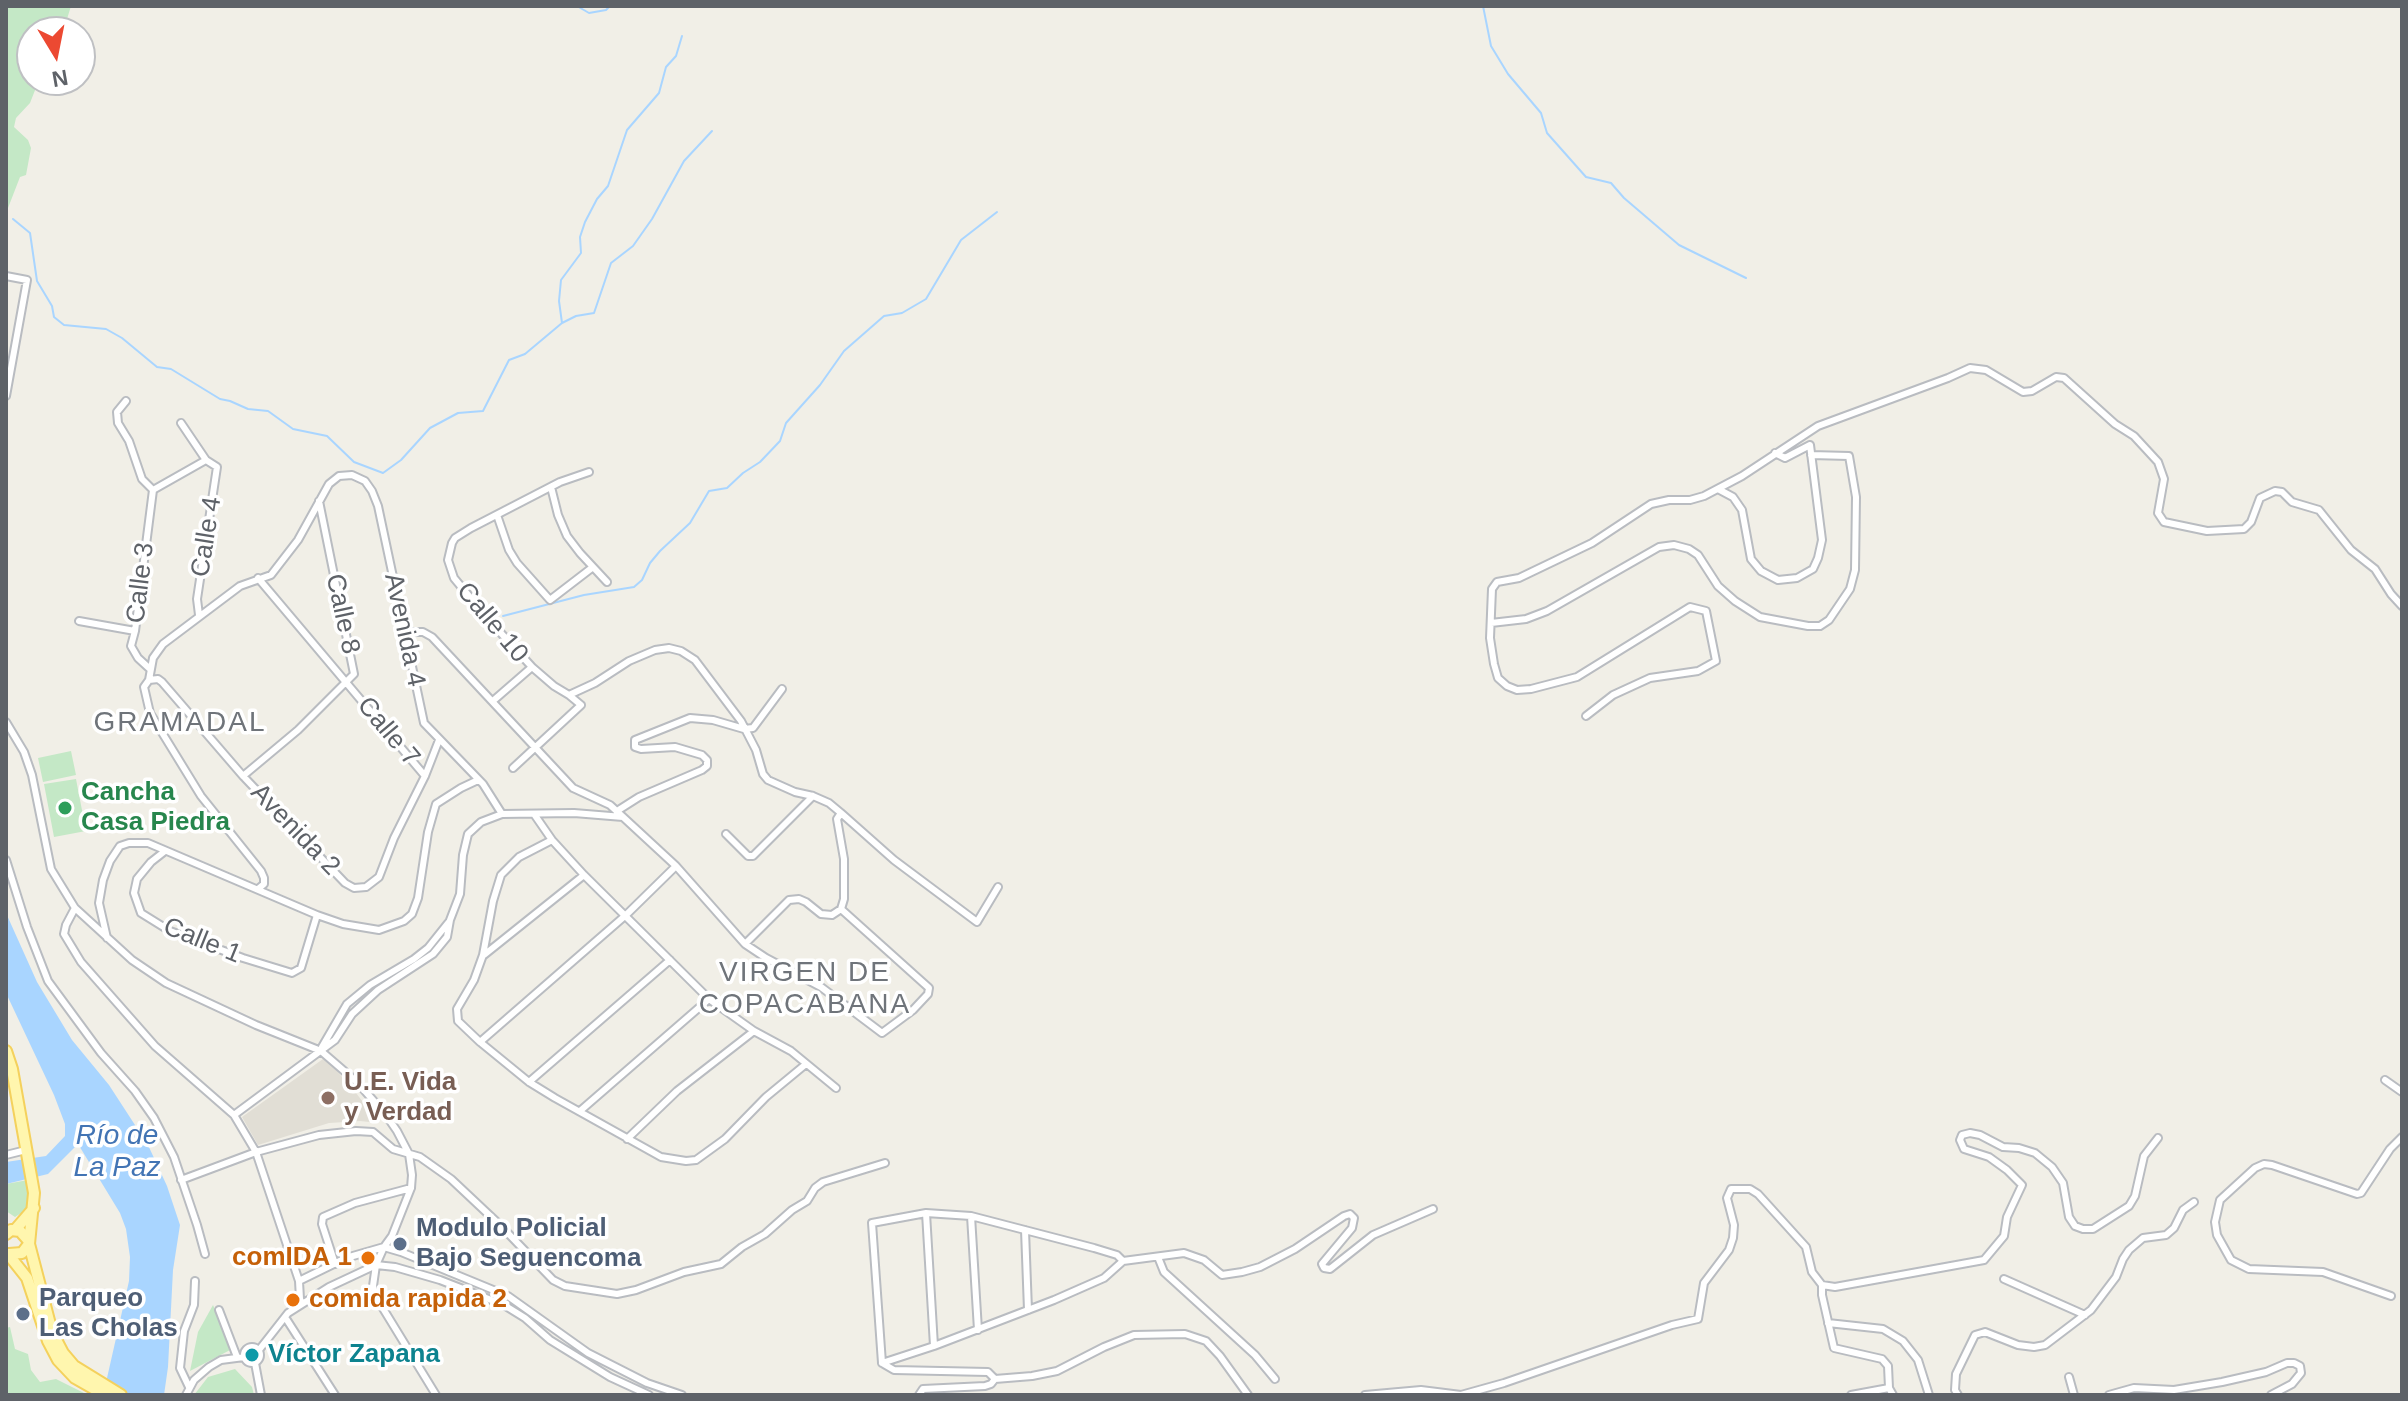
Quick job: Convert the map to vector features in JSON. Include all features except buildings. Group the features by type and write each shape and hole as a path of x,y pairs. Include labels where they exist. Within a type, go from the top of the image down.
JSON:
{"main road":[{"path":"6,1051 33,1179 34,1208 29,1244 22,1253 8,1253"},
{"path":"10,1232 34,1208"},
{"path":"10,1232 25,1235 29,1244 55,1339 74,1366 103,1391"},
{"path":"8,1253 27,1278 48,1341 58,1360 75,1378 103,1391 121,1395"}],"street":[{"path":"6,276 27,280 6,396"},
{"path":"1586,716 1613,695 1650,678 1698,671 1716,661 1706,611 1690,607 1577,677 1517,690 1498,678 1490,638 1492,589 1497,582 1519,578 1592,543 1651,504 1697,498 1718,489 1818,426 1970,368 1986,370 2023,392 2061,377 2115,424 2134,436 2158,462 2164,479 2158,513 2164,522 2207,531 2244,529 2251,522 2260,498 2272,492 2282,492 2292,502 2314,507 2323,513 2351,550 2375,569 2402,606"},
{"path":"126,401 117,412 118,423 129,441 142,479 153,490 206,460"},
{"name":"Calle 4","path":"181,423 206,460 217,467 197,599 199,615"},
{"path":"1718,489 1733,497 1742,510 1751,559 1761,571 1778,580 1797,578 1813,569 1822,540 1810,445 1785,458 1775,453"},
{"path":"1491,623 1526,619 1547,611 1659,547 1674,545 1698,555 1718,586 1760,617 1820,626 1829,620 1850,589 1855,570 1856,497 1849,456 1811,455"},
{"name":"Calle 10","path":"494,700 532,667 454,578 449,566 449,554 455,538 551,487 589,472"},
{"name":"Avenida 4","path":"319,501 329,484 339,476 359,477 372,491 378,506 424,723 478,780 502,814"},
{"path":"551,487 567,536 607,582"},
{"name":"Calle 3","path":"150,669 131,646 153,490"},
{"path":"258,889 264,884 261,871 201,796 150,713 144,687 149,680 153,658 163,644 240,586 271,575 298,540 319,501"},
{"name":"Calle 8","path":"243,776 298,730 354,674 319,501"},
{"path":"497,515 517,563 550,600 593,567"},
{"name":"Calle 7","path":"258,578 425,776"},
{"path":"79,621 135,631"},
{"path":"406,632 423,632 432,637 573,788 610,805 620,814 676,866 745,944 821,987 882,1033 913,1010 928,994 929,988 841,909"},
{"path":"569,695 655,650 669,648 681,651 695,660 744,728 768,780 829,803 894,860 977,922 998,887"},
{"path":"513,768 581,705 532,667"},
{"name":"Avenida 2","path":"149,680 162,682 243,776 345,883 360,889 373,884 379,877 439,740"},
{"path":"234,1115 321,1051 326,1037 347,1004 370,985 421,954 450,920 460,894 468,834 481,822 502,814 620,814 639,797 707,766 707,760 702,755 675,747 638,748 634,742 638,738 690,718 744,728 757,725 782,689"},
{"path":"6,722 24,752 32,775 51,869 75,908 132,960 166,983 234,1016 321,1051 358,1083 386,1115 409,1154 411,1188 392,1236 376,1265 372,1281 376,1297 436,1395"},
{"path":"107,938 99,903 103,880 117,849 137,842 148,843 343,924 379,930 404,921 412,914 418,898 428,832 436,804 478,780"},
{"path":"726,834 748,856 753,856 813,796"},
{"path":"745,944 789,900 806,902 821,914 832,915 841,909 844,859 837,819 841,813"},
{"path":"534,814 552,840 584,875 709,999 754,1031 778,1043 836,1088"},
{"path":"552,840 519,857 501,875 483,955 474,980 457,1009 458,1021 480,1042 529,1082 627,1139 661,1157 686,1161 696,1160 725,1139 766,1097 806,1064"},
{"name":"Calle 1","path":"165,851 137,879 134,893 141,913 170,931 292,973 301,968 317,915"},
{"path":"6,860 48,981 154,1118 174,1157 205,1254"},
{"path":"480,1042 626,915 676,866"},
{"path":"483,955 584,875"},
{"path":"75,908 64,934 81,962 155,1046 234,1115 256,1152 299,1281 300,1298"},
{"path":"529,1082 670,960"},
{"path":"580,1111 709,999"},
{"path":"627,1139 677,1091 754,1031"},
{"path":"2385,1080 2402,1092"},
{"path":"181,1180 256,1152 319,1135 366,1131 378,1135 399,1152 420,1157 451,1179 553,1280 565,1286 617,1294 684,1272 721,1264 807,1201 823,1182 885,1163"},
{"path":"1822,1285 1835,1287 1984,1260 2004,1236 2007,1217 2022,1185 1989,1157 1964,1149 1960,1140 1962,1135 1970,1133 2003,1147 2035,1153 2052,1167 2063,1183 2069,1217 2075,1226 2083,1229 2093,1229 2129,1206 2135,1196 2144,1156 2158,1138"},
{"path":"2391,1296 2323,1272 2249,1269 2231,1260 2217,1235 2215,1222 2220,1200 2255,1168 2264,1164 2361,1193 2390,1149 2402,1137"},
{"path":"6,1155 28,1154"},
{"path":"335,1264 322,1224 323,1217 355,1203 411,1188"},
{"path":"1365,1395 1421,1390 1461,1395 1698,1319 1704,1283 1729,1250 1733,1238 1734,1225 1727,1198 1731,1189 1750,1189 1758,1194 1806,1247 1812,1272 1822,1285 1834,1348 1882,1359 1888,1366 1891,1392 1851,1395"},
{"path":"1958,1395 1955,1390 1956,1374 1975,1335 1985,1332 2018,1345 2045,1345 2085,1315 2116,1277 2129,1250 2143,1238 2166,1235 2174,1228 2183,1210 2194,1202"},
{"path":"882,1363 978,1330 1104,1278 1123,1261 1184,1253 1204,1260 1222,1275 1242,1272 1260,1267 1295,1249 1350,1214 1354,1218 1352,1228 1322,1264 1330,1269 1373,1235 1433,1209"},
{"path":"882,1363 872,1223 926,1213 971,1216 1117,1255 1123,1261"},
{"path":"926,1213 934,1346"},
{"path":"971,1216 978,1330"},
{"path":"1025,1230 1028,1310"},
{"path":"299,1281 346,1258 384,1247 401,1252 508,1296 588,1353 647,1383 682,1395"},
{"path":"1158,1257 1164,1272 1255,1355 1275,1379"},
{"path":"255,1363 260,1358 259,1350 300,1298 376,1265 422,1274 504,1305 550,1340 610,1377 649,1395"},
{"path":"2004,1279 2085,1315"},
{"path":"189,1387 180,1368 184,1331 194,1305 195,1281"},
{"path":"504,1305 508,1296"},
{"path":"219,1310 241,1357 255,1363"},
{"path":"285,1317 335,1395"},
{"path":"1828,1323 1883,1329 1903,1341 1918,1360 1929,1395"},
{"path":"919,1395 923,1389 985,1386 995,1379 1057,1371 1134,1335 1185,1334 1206,1341 1248,1395"},
{"path":"186,1395 189,1387 209,1367 221,1360 241,1357 249,1348 259,1350"},
{"path":"255,1363 261,1395"},
{"path":"882,1363 894,1370 988,1372 995,1379"},
{"path":"2109,1395 2134,1388 2174,1390 2243,1379 2287,1363 2300,1366 2301,1373 2292,1384 2271,1395"},
{"path":"2069,1377 2074,1395"}],"shaded area":[{"path":"323,1059 329,1062 379,1123 329,1123 258,1145 242,1117"}],"green space":[{"path":"6,6 71,6 68,16 16,16 16,96 33,96 16,118 14,127 28,140 31,148 26,175 20,177 8,208"},
{"name":"Cancha Casa Piedra","path":"71,751 76,775 43,782 38,758"},
{"name":"Cancha Casa Piedra","path":"76,779 86,831 54,837 44,784"},
{"path":"28,1180 29,1204 15,1217 6,1211 6,1184"},
{"path":"213,1305 232,1349 190,1371 198,1332"},
{"path":"10,1327 15,1349 28,1354 31,1370 40,1382 56,1379 88,1395 6,1395 6,1328"},
{"path":"235,1369 252,1387 254,1395 194,1395 208,1377"}],"water":[{"name":"Río de La Paz","path":"6,913 37,982 72,1040 109,1085 148,1145 167,1186 180,1225 173,1270 164,1395 99,1395 107,1378 129,1281 130,1257 120,1213 78,1144 48,1174 6,1184 6,1162 46,1156 65,1136 65,1124 6,993"}],"waterway":[{"path":"577,6 589,13 606,10 610,6"},
{"path":"1483,6 1491,46 1508,74 1541,113 1547,133 1586,177 1611,183 1679,245 1746,278"},
{"path":"562,323 559,301 561,280 581,253 580,237 585,222 608,186 627,130 659,93 666,67 676,56 682,36"},
{"path":"13,219 30,233 37,281 52,306 54,317 64,325 106,329 157,367 171,369 220,399 248,409 268,411 293,429 327,436 354,462 383,473 401,460 430,428 458,413 483,411 509,360 525,354 562,323 576,316 594,313 611,263 633,246 652,219 684,161 712,131"},
{"path":"503,616 584,595 634,587 660,551 690,523 709,491 727,488 760,462 780,441 786,423 820,385 844,351 884,316 902,313 926,299 961,240 997,212"}],"place":[{"name":"Cancha Casa Piedra","path":"65,808"},
{"name":"U.E. Vida y Verdad","path":"328,1098"},
{"name":"Modulo Policial Bajo Seguencoma","path":"400,1244"},
{"name":"comIDA 1","path":"368,1258"},
{"name":"comida rapida 2","path":"293,1300"},
{"name":"Parqueo Las Cholas","path":"23,1314"},
{"name":"Víctor Zapana","path":"252,1355"}],"district":[{"name":"GRAMADAL","path":"180,723"},
{"name":"VIRGEN DE COPACABANA","path":"805,989"}]}
